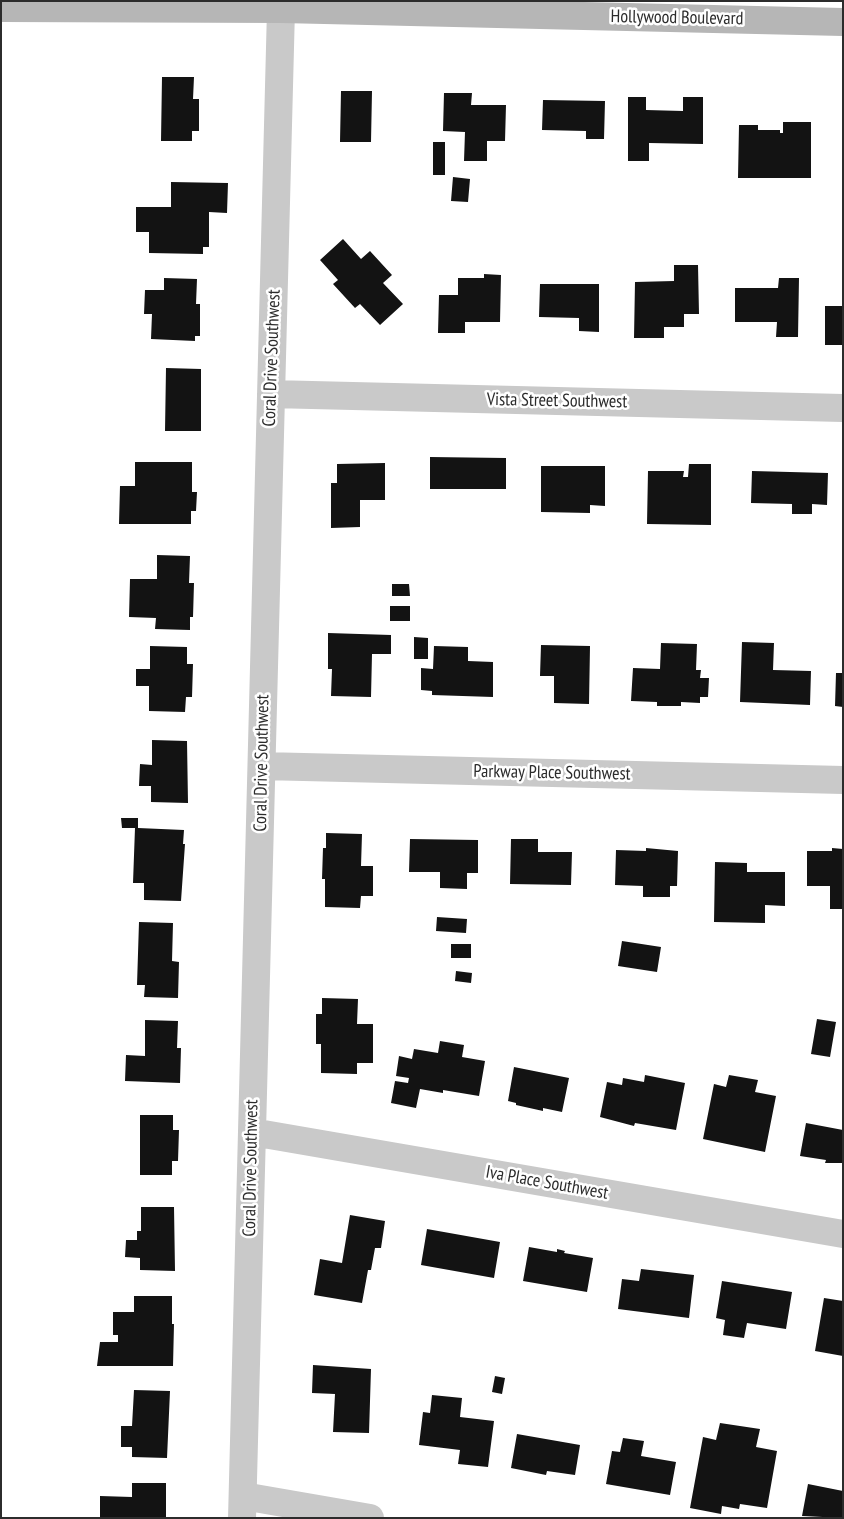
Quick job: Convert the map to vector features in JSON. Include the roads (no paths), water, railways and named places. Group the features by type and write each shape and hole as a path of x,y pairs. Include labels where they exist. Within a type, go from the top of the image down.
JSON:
{"street":[{"name":"Hollywood Boulevard","path":"1,8 281,9 843,22"},
{"name":"Coral Drive Southwest","path":"243,1507 281,9"},
{"name":"Vista Street Southwest","path":"271,394 843,408"},
{"name":"Parkway Place Southwest","path":"262,766 843,780"},
{"name":"Iva Place Southwest","path":"252,1132 843,1234"},
{"path":"243,1507 370,1518"}]}
